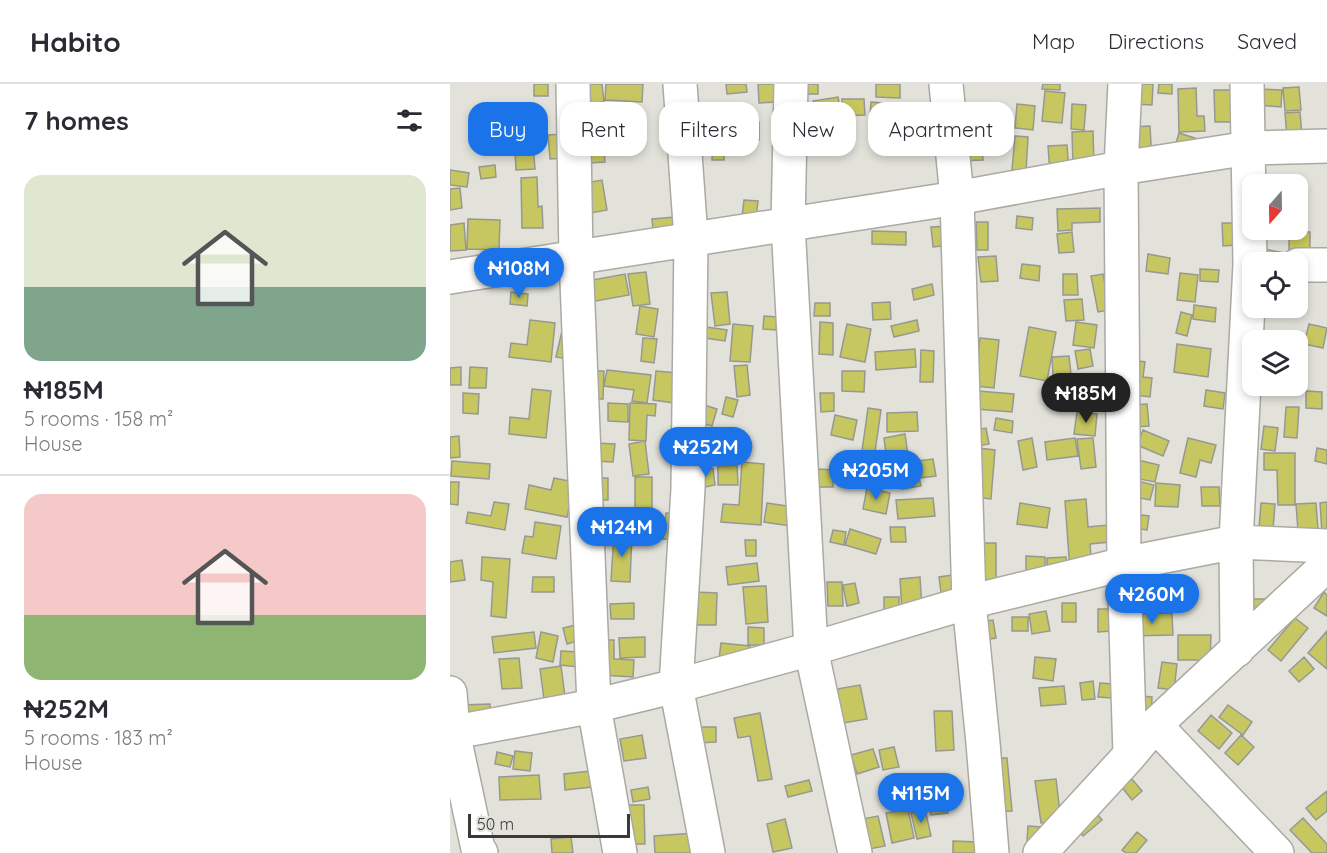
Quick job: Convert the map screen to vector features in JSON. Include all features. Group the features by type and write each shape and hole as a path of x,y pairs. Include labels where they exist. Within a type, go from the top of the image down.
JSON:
{"street":[{"path":"573,84 576,256 594,706 620,853"},
{"path":"680,84 691,238 688,489 676,686 708,853"},
{"path":"791,84 788,224 811,649 855,853"},
{"path":"946,84 957,198 969,602 992,853"},
{"path":"1125,84 1121,168 1124,564 1130,755"},
{"path":"1247,84 1251,252"},
{"path":"450,277 957,198 1121,168 1249,148 1327,146"},
{"path":"1308,265 1327,265"},
{"path":"1237,650 1236,542 1248,318"},
{"path":"451,732 594,706 676,686 969,602 1124,564 1236,542 1327,546"},
{"path":"1041,853 1155,725 1327,565"},
{"path":"450,693 451,732 478,849 481,853"},
{"path":"1155,725 1277,853"}],"building":[{"path":"534,84 548,84 548,96 534,96"},
{"path":"583,84 602,84 604,102 586,102"},
{"path":"606,84 643,84 642,102 605,100"},
{"path":"726,84 746,84 747,92 727,94"},
{"path":"758,84 776,84 777,102 759,102"},
{"path":"804,84 818,84 818,94 803,94"},
{"path":"876,84 900,84 900,98 876,97"},
{"path":"1043,84 1060,84 1060,90 1042,89"},
{"path":"1136,84 1153,84 1152,105 1135,104"},
{"path":"1159,84 1172,84 1172,94 1158,93"},
{"path":"1299,87 1301,110 1285,111 1283,88"},
{"path":"1196,88 1197,116 1204,116 1205,131 1179,132 1178,89"},
{"path":"1257,89 1282,90 1281,107 1256,105"},
{"path":"1214,90 1233,90 1233,122 1215,122"},
{"path":"1045,91 1065,93 1062,123 1042,121"},
{"path":"838,97 839,102 813,102"},
{"path":"842,99 864,99 865,115 856,115 856,102 842,102"},
{"path":"1017,104 1035,106 1033,130 1015,128"},
{"path":"1072,104 1086,105 1084,130 1071,129"},
{"path":"1300,112 1303,148 1288,149 1285,113"},
{"path":"1150,126 1152,161 1131,162 1129,127"},
{"path":"1093,131 1094,165 1073,166 1072,132"},
{"path":"1179,133 1207,142 1174,150"},
{"path":"560,134 560,156 564,158 550,159 548,135"},
{"path":"1015,136 1028,137 1026,172 1012,170"},
{"path":"1067,145 1069,172 1050,173 1048,146"},
{"path":"515,156 534,156 535,169 516,170"},
{"path":"589,156 604,156 605,162 590,163"},
{"path":"712,156 724,156 724,160 712,160"},
{"path":"957,156 983,156 983,160 957,161"},
{"path":"495,165 496,177 481,179 479,167"},
{"path":"450,170 469,173 467,187 450,185"},
{"path":"537,177 538,207 542,206 543,228 522,228 521,178"},
{"path":"602,180 607,210 591,213 585,183"},
{"path":"460,188 462,208 450,210 450,189"},
{"path":"744,200 758,201 755,227 741,225"},
{"path":"1100,208 1100,222 1072,223 1072,230 1058,231 1057,209"},
{"path":"1017,216 1033,218 1032,230 1016,228"},
{"path":"675,217 677,238 654,240 652,219"},
{"path":"468,219 500,220 499,250 467,249"},
{"path":"976,222 988,222 988,250 977,250"},
{"path":"464,223 466,250 450,251 450,225"},
{"path":"1222,223 1236,223 1237,245 1223,246"},
{"path":"948,226 950,245 933,247 931,227"},
{"path":"872,231 906,232 906,245 872,244"},
{"path":"1072,232 1074,252 1059,253 1057,234"},
{"path":"1308,232 1310,232 1310,268 1308,267 1308,252 1289,252 1289,240 1308,240"},
{"path":"1264,249 1280,252 1264,252"},
{"path":"1148,254 1170,258 1168,274 1146,271"},
{"path":"996,256 998,281 981,282 978,257"},
{"path":"1022,264 1040,266 1039,281 1020,278"},
{"path":"1200,269 1219,270 1218,282 1200,281"},
{"path":"646,272 650,304 633,306 628,274"},
{"path":"1180,273 1198,275 1195,302 1177,300"},
{"path":"625,274 629,295 585,303 581,282"},
{"path":"1063,274 1077,274 1078,295 1063,295"},
{"path":"1103,274 1110,310 1098,312 1091,276"},
{"path":"932,284 934,295 914,300 912,289"},
{"path":"511,292 528,294 527,306 510,304"},
{"path":"727,292 730,324 715,326 711,293"},
{"path":"1082,299 1084,320 1066,321 1064,300"},
{"path":"890,302 891,319 873,320 872,303"},
{"path":"815,303 830,303 830,316 814,316"},
{"path":"1194,305 1216,308 1215,322 1193,319"},
{"path":"640,306 658,309 654,337 636,334"},
{"path":"1181,312 1192,315 1187,336 1176,333"},
{"path":"764,316 777,317 776,330 763,329"},
{"path":"530,320 555,323 551,362 509,357 511,343 527,345"},
{"path":"917,320 919,331 894,337 891,326"},
{"path":"820,322 833,323 833,355 819,354"},
{"path":"1076,322 1097,325 1094,348 1073,345"},
{"path":"733,324 753,326 750,362 730,361"},
{"path":"847,324 871,329 865,362 840,357"},
{"path":"1309,324 1327,328 1323,348 1308,345"},
{"path":"699,326 727,330 725,341 698,337"},
{"path":"1029,327 1056,332 1047,381 1020,376"},
{"path":"562,331 572,333 567,359 556,357"},
{"path":"643,338 657,339 654,363 641,361"},
{"path":"980,338 999,340 994,388 975,386"},
{"path":"1177,344 1211,349 1208,377 1174,372"},
{"path":"915,349 916,367 876,370 875,352"},
{"path":"1090,349 1093,366 1078,369 1075,351"},
{"path":"921,350 934,351 933,382 920,382"},
{"path":"1069,356 1071,374 1053,376 1052,357"},
{"path":"1132,360 1145,362 1143,377 1152,378 1150,397 1128,394"},
{"path":"747,365 750,395 737,397 734,366"},
{"path":"461,367 461,385 450,385 450,368"},
{"path":"470,367 487,368 486,388 469,388"},
{"path":"607,370 651,375 647,403 632,401 634,390 604,386"},
{"path":"589,371 604,371 603,399 588,399"},
{"path":"656,371 678,373 674,403 653,400"},
{"path":"842,371 865,371 864,392 842,391"},
{"path":"1071,379 1073,394 1050,396 1048,382"},
{"path":"532,389 551,391 546,438 509,434 510,417 529,419"},
{"path":"1206,390 1225,393 1223,409 1204,406"},
{"path":"978,391 1014,394 1012,412 976,409"},
{"path":"1308,391 1322,392 1322,409 1306,408"},
{"path":"463,393 479,394 478,414 463,413"},
{"path":"820,393 834,393 834,411 821,412"},
{"path":"726,397 738,400 733,417 722,414"},
{"path":"608,403 628,404 628,422 608,421"},
{"path":"630,403 656,404 655,416 647,415 646,441 629,440"},
{"path":"1147,404 1149,426 1135,427 1133,405"},
{"path":"704,405 717,409 712,426 698,422"},
{"path":"1286,407 1299,407 1297,438 1284,437"},
{"path":"868,408 881,410 875,452 862,451"},
{"path":"917,412 918,431 887,432 887,413"},
{"path":"1077,412 1097,414 1095,436 1074,434"},
{"path":"835,415 857,420 853,440 831,435"},
{"path":"996,418 1013,421 1012,433 994,430"},
{"path":"1264,426 1278,428 1275,451 1261,449"},
{"path":"986,428 989,444 978,446 975,430"},
{"path":"1143,430 1169,441 1163,456 1137,445"},
{"path":"905,434 909,462 933,459 936,476 919,478 921,486 902,489 898,462 887,463 884,438"},
{"path":"459,436 460,457 450,458 450,437"},
{"path":"1032,438 1037,467 1023,470 1018,441"},
{"path":"1075,438 1078,456 1047,460 1045,442"},
{"path":"1093,438 1096,467 1081,469 1077,439"},
{"path":"1188,438 1216,445 1211,463 1200,460 1196,477 1180,473"},
{"path":"645,441 649,474 633,476 629,444"},
{"path":"595,443 615,444 613,462 594,461"},
{"path":"978,448 995,450 991,499 974,497"},
{"path":"1317,448 1327,450 1327,464 1315,461"},
{"path":"1264,453 1295,453 1295,505 1278,505 1277,470 1264,470"},
{"path":"1138,460 1159,465 1155,482 1134,478"},
{"path":"452,461 490,464 489,479 451,476"},
{"path":"742,462 764,464 761,525 721,522 723,504 739,505"},
{"path":"737,465 738,485 718,485 718,466"},
{"path":"713,469 715,485 700,488 697,472"},
{"path":"818,469 833,470 833,487 817,487"},
{"path":"635,477 652,477 652,540 635,540"},
{"path":"554,478 574,482 567,517 525,509 529,485 551,490"},
{"path":"593,478 608,478 608,500 594,500"},
{"path":"1133,480 1154,485 1150,500 1130,496"},
{"path":"450,482 459,482 458,505 450,504"},
{"path":"1156,483 1180,485 1178,507 1155,506"},
{"path":"1201,487 1219,487 1220,506 1202,506"},
{"path":"867,488 890,493 886,514 863,509"},
{"path":"933,498 935,516 898,519 896,500"},
{"path":"1086,499 1088,527 1108,525 1110,542 1090,544 1092,569 1070,571 1065,501"},
{"path":"494,502 509,504 505,530 466,523 468,512 491,516"},
{"path":"1327,502 1327,549 1322,533 1320,503"},
{"path":"767,503 793,507 790,526 764,522"},
{"path":"1020,503 1050,508 1047,528 1017,524"},
{"path":"1261,503 1275,504 1272,542 1258,541"},
{"path":"1316,503 1318,530 1298,531 1296,504"},
{"path":"666,513 680,514 677,540 663,539"},
{"path":"1134,514 1149,516 1147,530 1132,528"},
{"path":"535,522 561,526 556,559 522,553 525,536 533,537"},
{"path":"890,527 905,527 906,542 891,542"},
{"path":"850,529 881,539 876,554 845,545"},
{"path":"833,530 846,532 844,545 830,542"},
{"path":"614,533 632,534 630,582 611,581"},
{"path":"745,540 756,540 756,556 746,556"},
{"path":"980,543 996,543 996,585 980,585"},
{"path":"1026,556 1045,557 1045,578 1026,578"},
{"path":"482,557 510,559 506,618 491,616 493,582 481,580"},
{"path":"1066,557 1067,574 1047,574 1047,558"},
{"path":"462,560 465,580 450,582 450,562"},
{"path":"757,563 759,581 728,585 726,567"},
{"path":"952,575 957,605 943,607 939,577"},
{"path":"533,577 554,577 554,592 532,592"},
{"path":"920,577 922,609 902,611 900,579"},
{"path":"827,582 842,582 843,606 828,606"},
{"path":"855,583 859,603 847,606 843,585"},
{"path":"766,586 768,622 746,624 743,587"},
{"path":"695,592 717,593 716,625 695,625"},
{"path":"1324,592 1327,595 1327,616 1314,608"},
{"path":"884,597 899,597 899,631 884,631"},
{"path":"1253,599 1267,599 1253,615"},
{"path":"634,603 634,619 611,619 610,604"},
{"path":"1062,603 1076,603 1076,622 1062,622"},
{"path":"1098,609 1110,609 1111,631 1098,632"},
{"path":"1046,611 1050,631 1032,634 1029,614"},
{"path":"1172,613 1173,635 1131,636 1131,614"},
{"path":"1012,617 1028,617 1028,631 1012,631"},
{"path":"1295,618 1308,628 1281,661 1268,650"},
{"path":"993,620 996,638 976,641 973,623"},
{"path":"576,625 580,640 567,644 563,628"},
{"path":"748,627 764,628 764,645 748,645"},
{"path":"1327,631 1327,669 1308,653"},
{"path":"534,632 536,648 494,653 492,637"},
{"path":"541,632 558,636 553,662 536,658"},
{"path":"1178,635 1211,635 1210,660 1178,660"},
{"path":"645,637 645,657 620,658 619,638"},
{"path":"603,640 614,640 614,659 634,660 633,677 602,675"},
{"path":"721,643 750,646 748,670 718,667"},
{"path":"561,651 580,652 579,667 560,665"},
{"path":"1035,657 1056,659 1053,681 1033,678"},
{"path":"1304,657 1314,669 1299,682 1289,671"},
{"path":"519,658 522,688 502,689 499,659"},
{"path":"1162,662 1177,664 1174,690 1158,688"},
{"path":"561,666 566,704 545,707 540,669"},
{"path":"1093,681 1095,699 1082,700 1080,683"},
{"path":"1100,683 1113,684 1112,698 1098,697"},
{"path":"860,685 867,719 838,724 831,690"},
{"path":"1064,686 1066,704 1041,706 1039,688"},
{"path":"983,694 995,694 1001,758 1007,758 1012,811 993,812"},
{"path":"1141,696 1152,697 1151,719 1140,718"},
{"path":"490,704 491,724 460,726 460,705"},
{"path":"1228,705 1252,722 1243,735 1219,717"},
{"path":"934,711 952,711 954,750 936,751"},
{"path":"760,713 772,779 758,781 750,736 738,738 734,718"},
{"path":"1211,715 1232,733 1219,749 1198,731"},
{"path":"695,727 716,727 716,742 696,743"},
{"path":"642,735 646,758 624,761 620,739"},
{"path":"1241,735 1254,747 1238,765 1225,753"},
{"path":"894,747 899,767 883,770 879,750"},
{"path":"873,749 879,767 857,774 851,755"},
{"path":"515,751 532,753 530,771 513,769"},
{"path":"497,752 513,756 510,767 495,764"},
{"path":"590,771 592,787 565,790 564,774"},
{"path":"539,775 541,799 500,800 499,777"},
{"path":"1131,778 1142,791 1132,800 1121,786"},
{"path":"1056,779 1061,821 1041,823 1035,781"},
{"path":"809,780 812,791 788,797 785,786"},
{"path":"648,787 650,799 633,802 631,790"},
{"path":"1327,791 1327,811 1316,820 1306,808"},
{"path":"946,801 948,813 931,815 929,803"},
{"path":"629,805 644,805 645,844 631,844"},
{"path":"908,809 914,838 892,843 886,813"},
{"path":"925,809 931,836 917,839 911,813"},
{"path":"1094,810 1102,820 1083,836 1074,826"},
{"path":"878,816 885,846 864,850 857,820"},
{"path":"1303,818 1327,844 1327,853 1312,853 1290,830"},
{"path":"785,819 792,848 773,852 767,824"},
{"path":"1028,826 1041,827 1040,843 1027,841"},
{"path":"1137,832 1147,840 1136,853 1126,853 1122,850"},
{"path":"695,833 696,853 655,853 654,836"},
{"path":"571,837 573,853 552,853 551,839"},
{"path":"953,841 978,842 977,853 953,853"}]}
